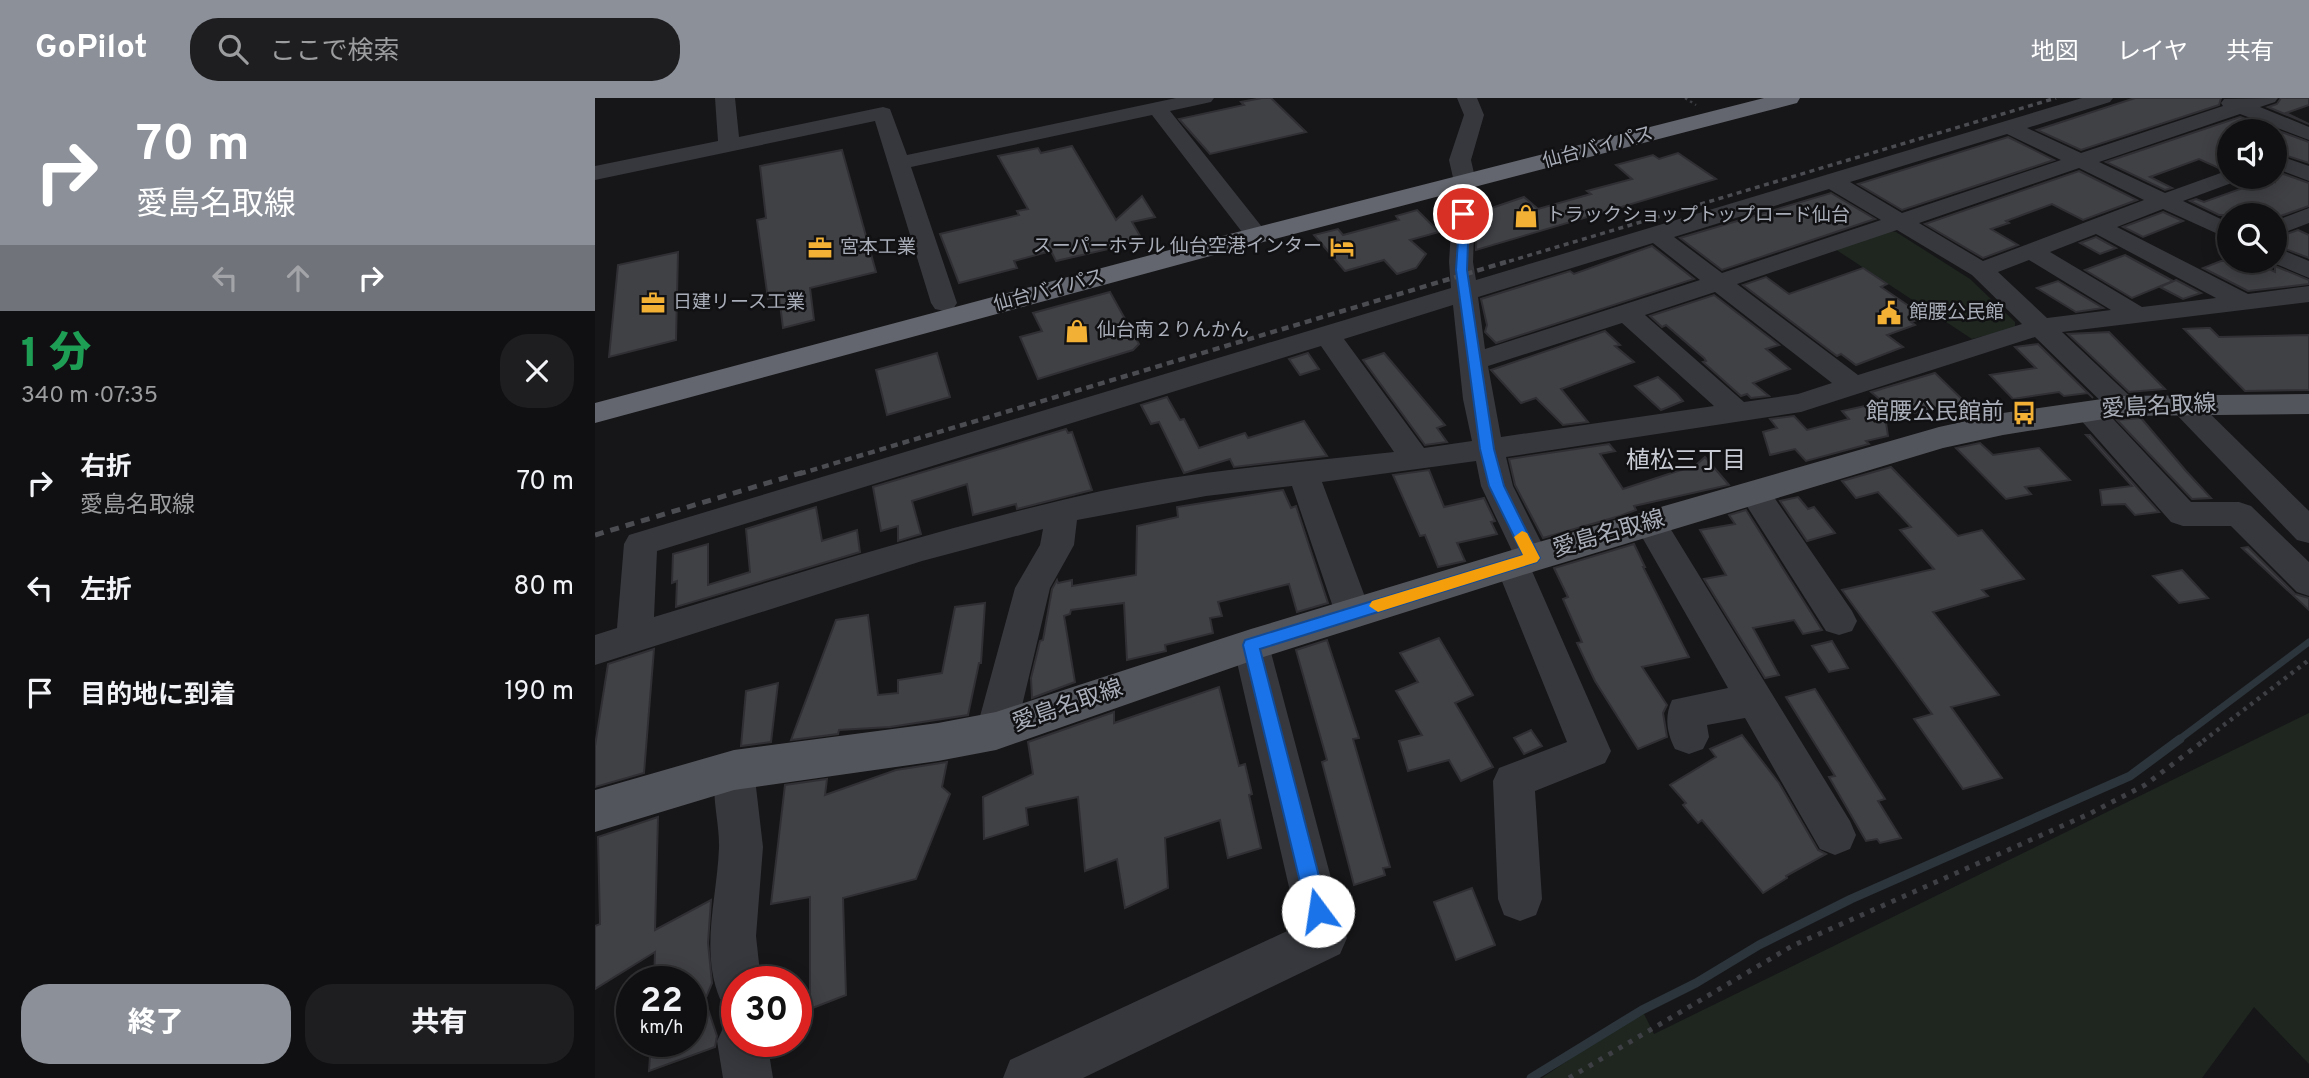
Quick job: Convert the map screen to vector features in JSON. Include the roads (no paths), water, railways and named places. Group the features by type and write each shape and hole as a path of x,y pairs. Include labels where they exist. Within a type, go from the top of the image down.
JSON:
{"highway":[{"name":"仙台バイパス","path":"595,413 1745,98"},
{"name":"仙台バイパス","path":"595,396 944,303 1789,98"}],"main road":[{"name":"愛島名取線","path":"595,811 734,770 938,742 996,731 1353,613 1939,439 2003,425 2106,409 2309,404"}],"street":[{"path":"725,98 729,144"},
{"path":"899,163 1204,98"},
{"path":"1467,98 1473,115 1463,146 1461,262 1487,449 1522,561 1591,751 1514,781 1520,899"},
{"path":"634,638 641,544 2103,98"},
{"path":"2218,98 2309,134"},
{"path":"1475,360 1626,313 2268,98"},
{"path":"1157,108 1250,227"},
{"path":"595,173 883,113 944,303"},
{"path":"2009,127 2217,226"},
{"path":"2309,147 2275,160 2309,174"},
{"path":"1981,270 2217,180"},
{"path":"1832,181 1981,270 2039,327 2106,409 2183,514 2239,514 2309,583"},
{"path":"2287,224 2309,215"},
{"path":"2098,226 2243,302"},
{"path":"1657,235 1852,385"},
{"path":"2031,250 2136,314"},
{"path":"2287,260 2309,271"},
{"path":"595,650 919,549 1062,512 1206,485 1416,460 1801,403 2039,327 2309,294"},
{"path":"1626,313 1738,412"},
{"path":"1327,335 1416,460"},
{"path":"2184,405 2309,531"},
{"path":"1303,473 1353,613"},
{"path":"1754,492 1839,621"},
{"path":"996,731 1033,588 1057,545 1062,512"},
{"path":"1650,523 1835,835"},
{"path":"1028,1078 1324,938 1251,645"},
{"path":"1689,737 1686,712 1755,700"},
{"path":"734,770 741,848 733,936 736,966"},
{"path":"745,1057 748,1078"}],"waterway":[{"path":"2177,741 2309,642"},
{"path":"1531,1078 1642,1010 1696,983 1759,945 1851,899 2130,776 2180,739"}],"railway":[{"path":"1500,264 2056,98"},
{"path":"799,474 1506,262"},
{"path":"595,535 804,472"}],"place":[{"name":"トラックショップトップロード仙台","path":"1526,216"},
{"name":"スーパーホテル 仙台空港インター","path":"1342,247"},
{"name":"宮本工業","path":"820,248"},
{"name":"日建リース工業","path":"653,303"},
{"name":"館腰公民館","path":"1889,313"},
{"name":"仙台南２りんかん","path":"1077,331"},
{"name":"館腰公民館前","path":"2024,413"}],"district":[{"name":"植松三丁目","path":"1686,462"}]}
